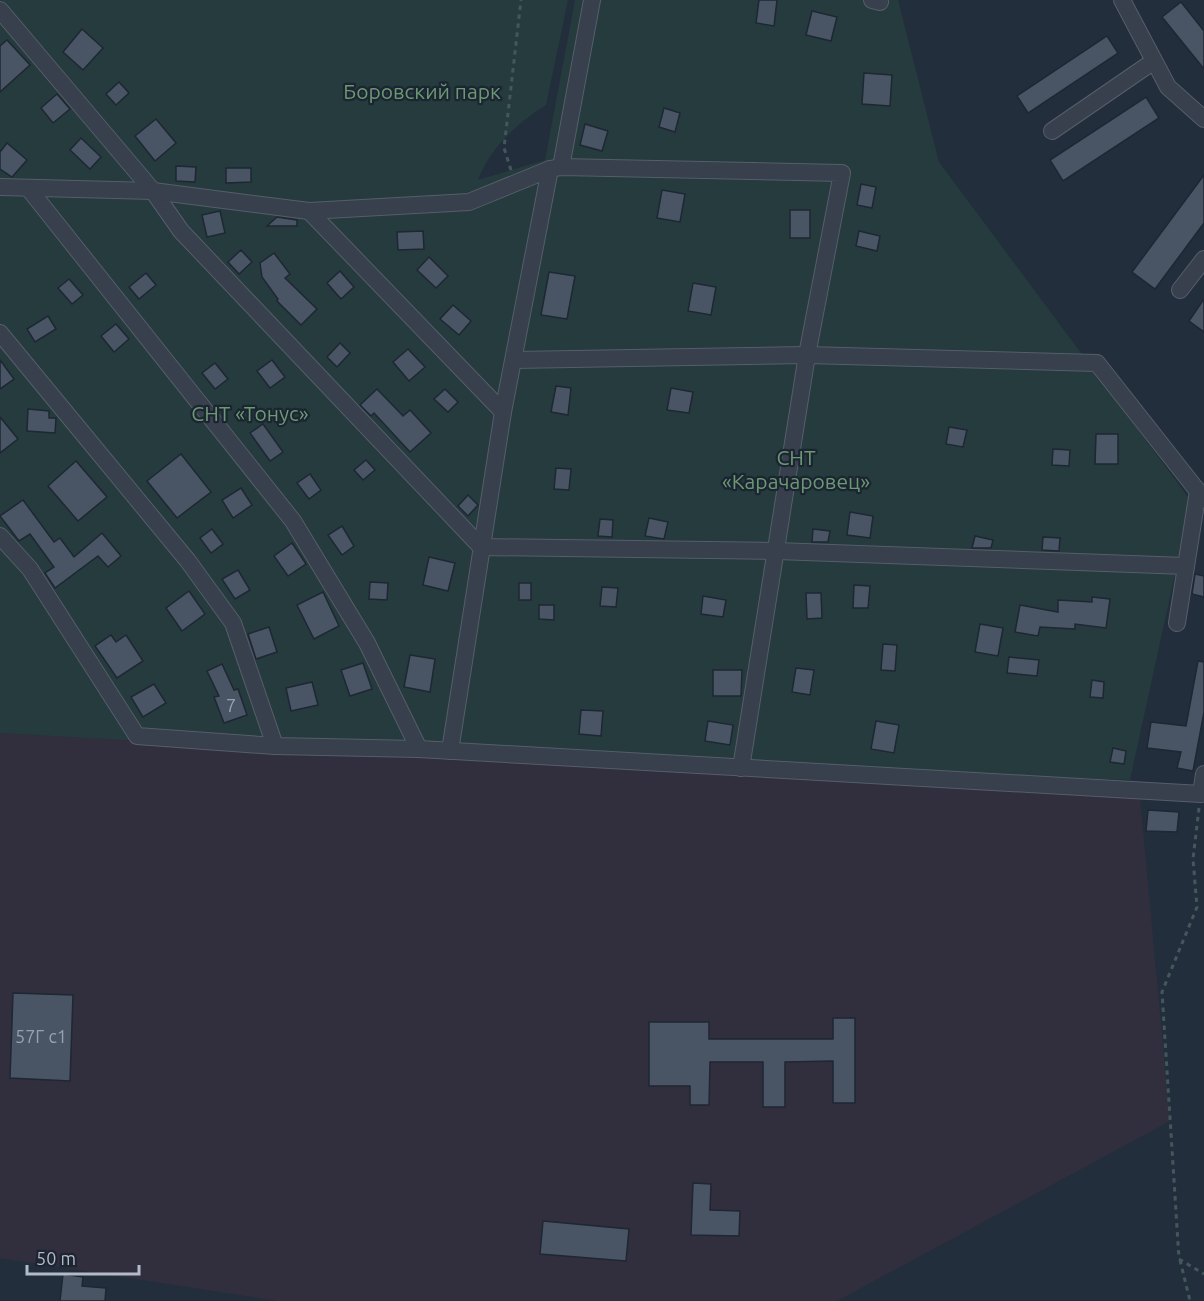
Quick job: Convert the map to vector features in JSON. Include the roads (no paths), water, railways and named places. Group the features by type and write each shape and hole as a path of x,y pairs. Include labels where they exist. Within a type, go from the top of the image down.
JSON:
{"street":[{"path":"450,751 480,546 503,411 592,0"},
{"path":"1122,0 1168,87 1204,119"},
{"path":"0,10 153,191 181,231 480,546 777,551 1186,566"},
{"path":"1052,131 1154,61"},
{"path":"0,187 153,191 309,211 469,202 555,168 842,173 807,355 741,768"},
{"path":"29,189 293,521 367,643 419,749"},
{"path":"309,211 503,411"},
{"path":"1180,290 1204,259"},
{"path":"0,333 188,561 233,623 275,746"},
{"path":"514,360 807,355 1097,363 1201,495 1177,623"},
{"path":"0,536 30,569 137,736 275,746 419,749 1201,794 1204,774"}],"park label":[{"name":"Боровский парк","path":"422,92"},
{"name":"СНТ «Тонус»","path":"250,414"},
{"name":"СНТ «Карачаровец»","path":"796,470"}]}
